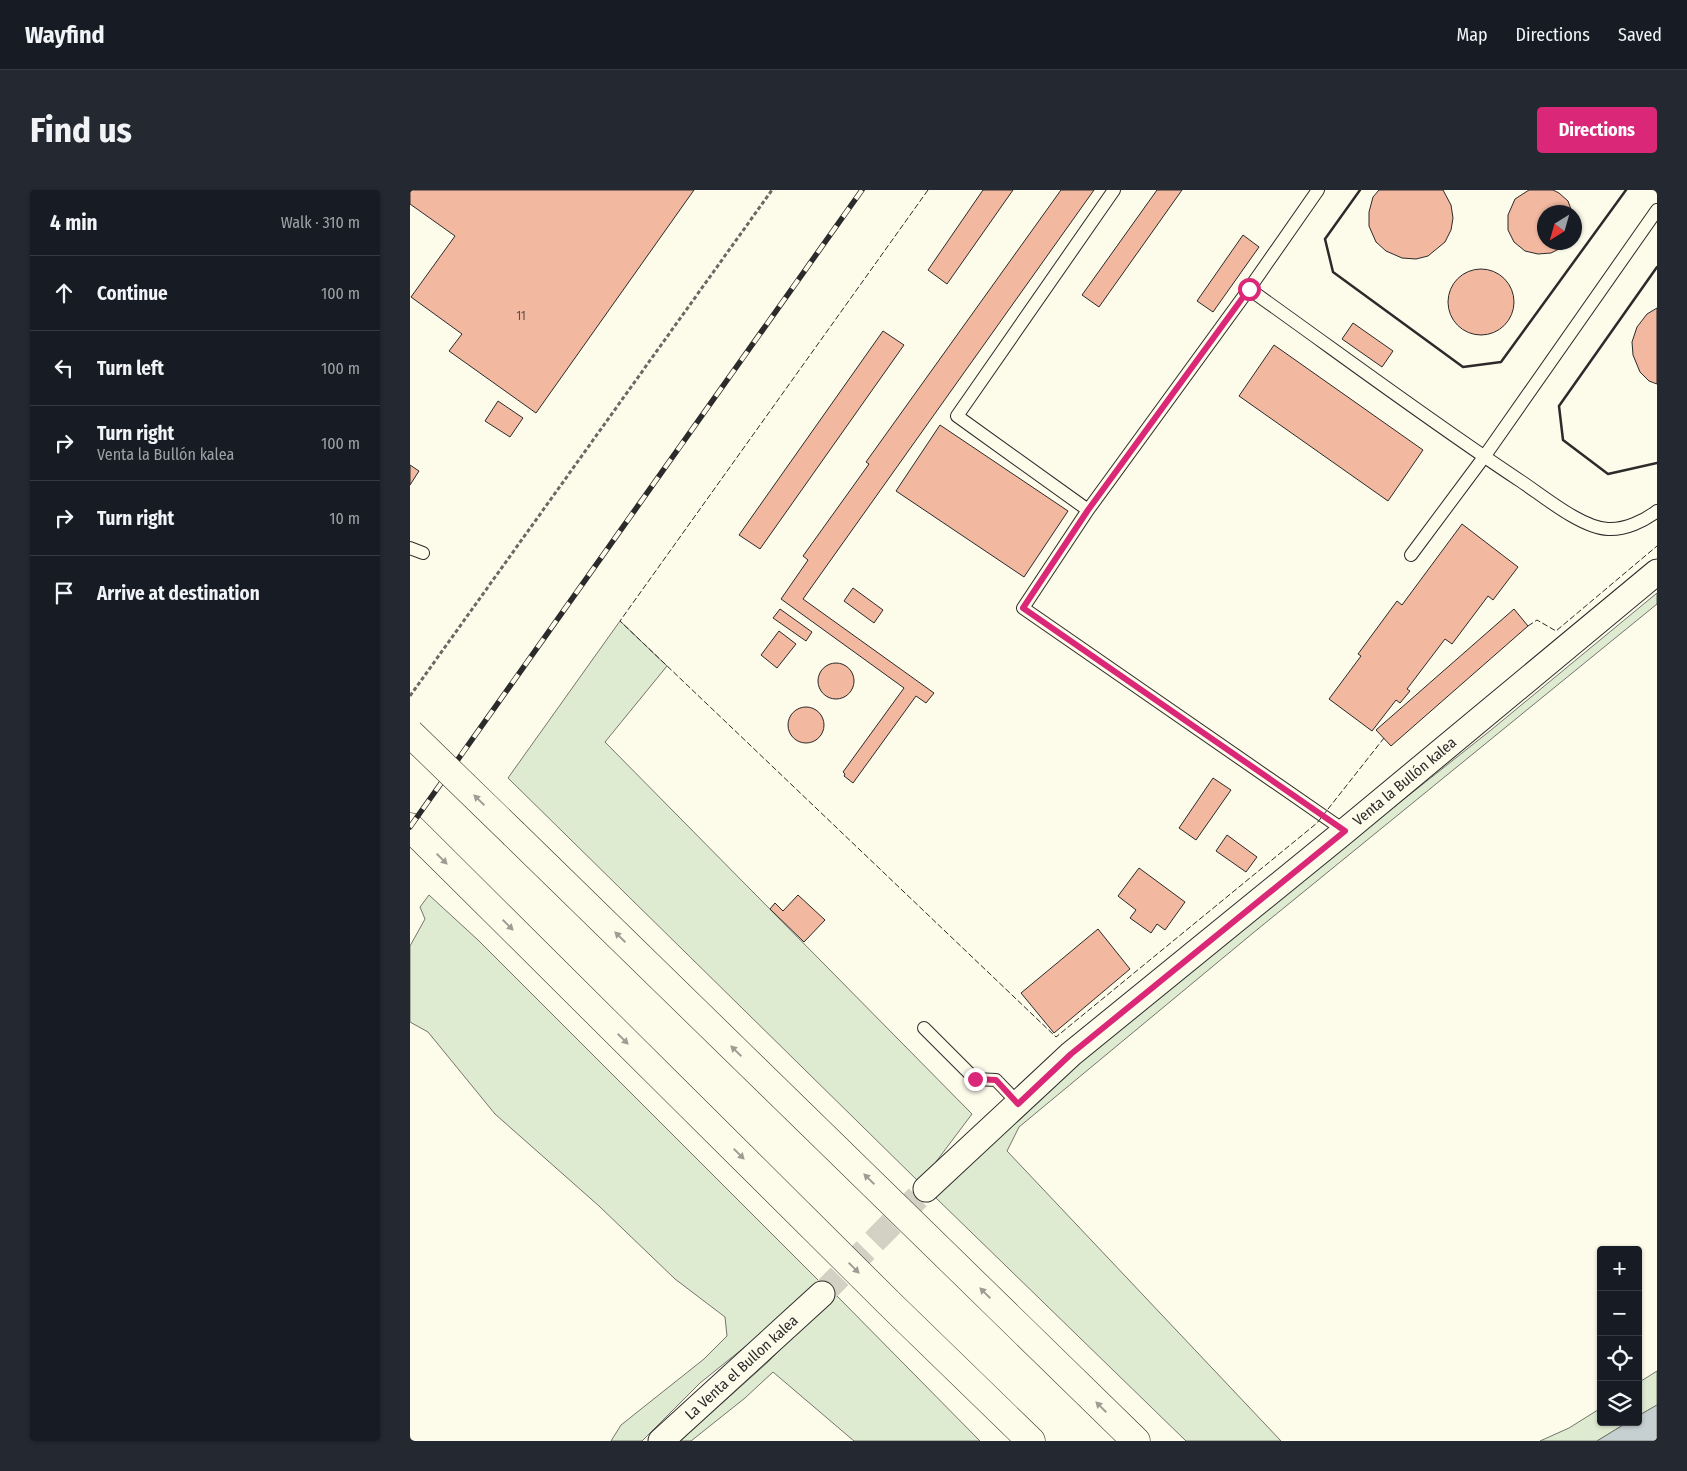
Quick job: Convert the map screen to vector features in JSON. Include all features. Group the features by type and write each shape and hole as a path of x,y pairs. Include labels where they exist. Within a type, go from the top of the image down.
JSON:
{"highway":[{"path":"410,734 1136,1441"},
{"path":"410,827 890,1304 1031,1441"}],"street":[{"name":"Venta la Bullón kalea","path":"926,1189 1071,1054 1345,831 1657,572"},
{"name":"La Venta el Bullon kalea","path":"662,1441 822,1294"}],"lane":[{"path":"1088,510 957,416 1114,190"},
{"path":"1318,190 1249,289 1088,510 1023,608 1345,831"},
{"path":"1411,556 1484,457 1657,210"},
{"path":"1249,289 1484,457 1582,522 1607,529 1625,527 1649,518 1657,511"},
{"path":"410,548 423,553"},
{"path":"924,1028 975,1079 996,1080 1018,1104"}],"path":[{"path":"410,696 772,190"}],"green space":[{"path":"1657,593 1657,604 1253,933 1019,1127 1007,1151 1281,1441 1186,1441 935,1197 1116,1028 1491,730"},
{"path":"620,621 667,666 605,742 972,1114 920,1183 508,778"},
{"path":"429,895 478,940 819,1281 772,1325 700,1383 642,1441 611,1441 621,1425 704,1359 727,1336 725,1317 675,1279 599,1206 495,1114 428,1032 410,1022 410,946 425,919 420,907"},
{"path":"835,1294 980,1441 854,1441 773,1372 745,1398 691,1441 680,1441 768,1362"},
{"path":"1657,1371 1657,1405 1642,1414 1642,1381"},
{"path":"1597,1410 1597,1426 1621,1426 1597,1441 1540,1441 1569,1428"}],"shaded area":[{"path":"1657,1405 1657,1441 1597,1441 1621,1426 1642,1426 1642,1414"}],"building":[{"path":"410,190 694,190 536,413 449,351 462,334 411,297 455,236 410,204"},
{"path":"983,190 1013,190 947,284 928,270"},
{"path":"1061,190 1094,190 803,599 934,693 926,703 916,696 853,783 844,776 843,772 904,688 781,599 808,560 803,556 869,464 866,462"},
{"path":"1157,190 1182,190 1099,307 1082,295"},
{"path":"1379,190 1443,190 1451,205 1453,218 1451,230 1445,242 1428,256 1416,259 1402,258 1386,251 1376,242 1369,226 1369,212 1373,197"},
{"path":"1529,190 1553,190 1568,201 1569,205 1537,205 1537,250 1557,250 1551,253 1538,254 1525,251 1514,242 1508,230 1508,215 1515,199"},
{"path":"1243,235 1259,247 1213,312 1197,301"},
{"path":"1475,269 1487,269 1499,274 1509,284 1514,296 1512,315 1499,330 1487,335 1475,335 1463,330 1453,320 1448,308 1448,296 1453,284 1463,274"},
{"path":"1657,308 1657,384 1649,381 1640,372 1633,355 1632,342 1637,327 1647,314"},
{"path":"1353,323 1393,351 1382,367 1342,339"},
{"path":"883,331 904,345 760,549 739,535"},
{"path":"1274,345 1423,450 1388,501 1239,396"},
{"path":"498,401 523,418 510,437 485,421"},
{"path":"940,425 1068,511 1024,577 896,491"},
{"path":"410,465 419,471 410,485"},
{"path":"1462,524 1518,567 1493,600 1488,596 1452,644 1445,639 1407,689 1410,691 1400,703 1396,700 1372,731 1329,699 1361,656 1358,654 1397,601 1402,605"},
{"path":"853,588 883,610 874,623 844,601"},
{"path":"780,609 812,632 806,641 773,618"},
{"path":"1514,609 1528,626 1391,746 1376,730"},
{"path":"779,631 796,644 777,668 761,655"},
{"path":"836,663 848,669 854,681 848,693 836,699 824,693 818,681 824,669"},
{"path":"806,707 813,708 819,712 823,718 823,732 819,738 813,742 806,743 799,742 793,738 789,732 788,725 789,718 793,712 799,708"},
{"path":"1213,778 1231,790 1196,840 1179,828"},
{"path":"1227,835 1257,857 1246,872 1216,851"},
{"path":"1139,868 1185,902 1165,930 1157,924 1151,933 1130,918 1136,910 1118,896"},
{"path":"798,895 825,920 804,942 770,909 775,903 783,911"},
{"path":"1098,929 1130,969 1054,1033 1021,993"}],"tunnel":[{"path":"822,1294 926,1189"}],"railway":[{"path":"410,827 862,190"}],"fence":[{"path":"928,190 620,621 1056,1037 1317,823 1384,738"},
{"path":"1528,626 1537,620 1556,631 1657,546"}],"wall":[{"path":"1360,190 1325,239 1333,272 1463,367 1501,362 1626,190"},
{"path":"1657,267 1559,406 1563,440 1608,474 1657,463"}],"route":[{"path":"975,1079 996,1080 1018,1104 1071,1054 1345,831 1023,608 1088,510 1249,289"}]}
